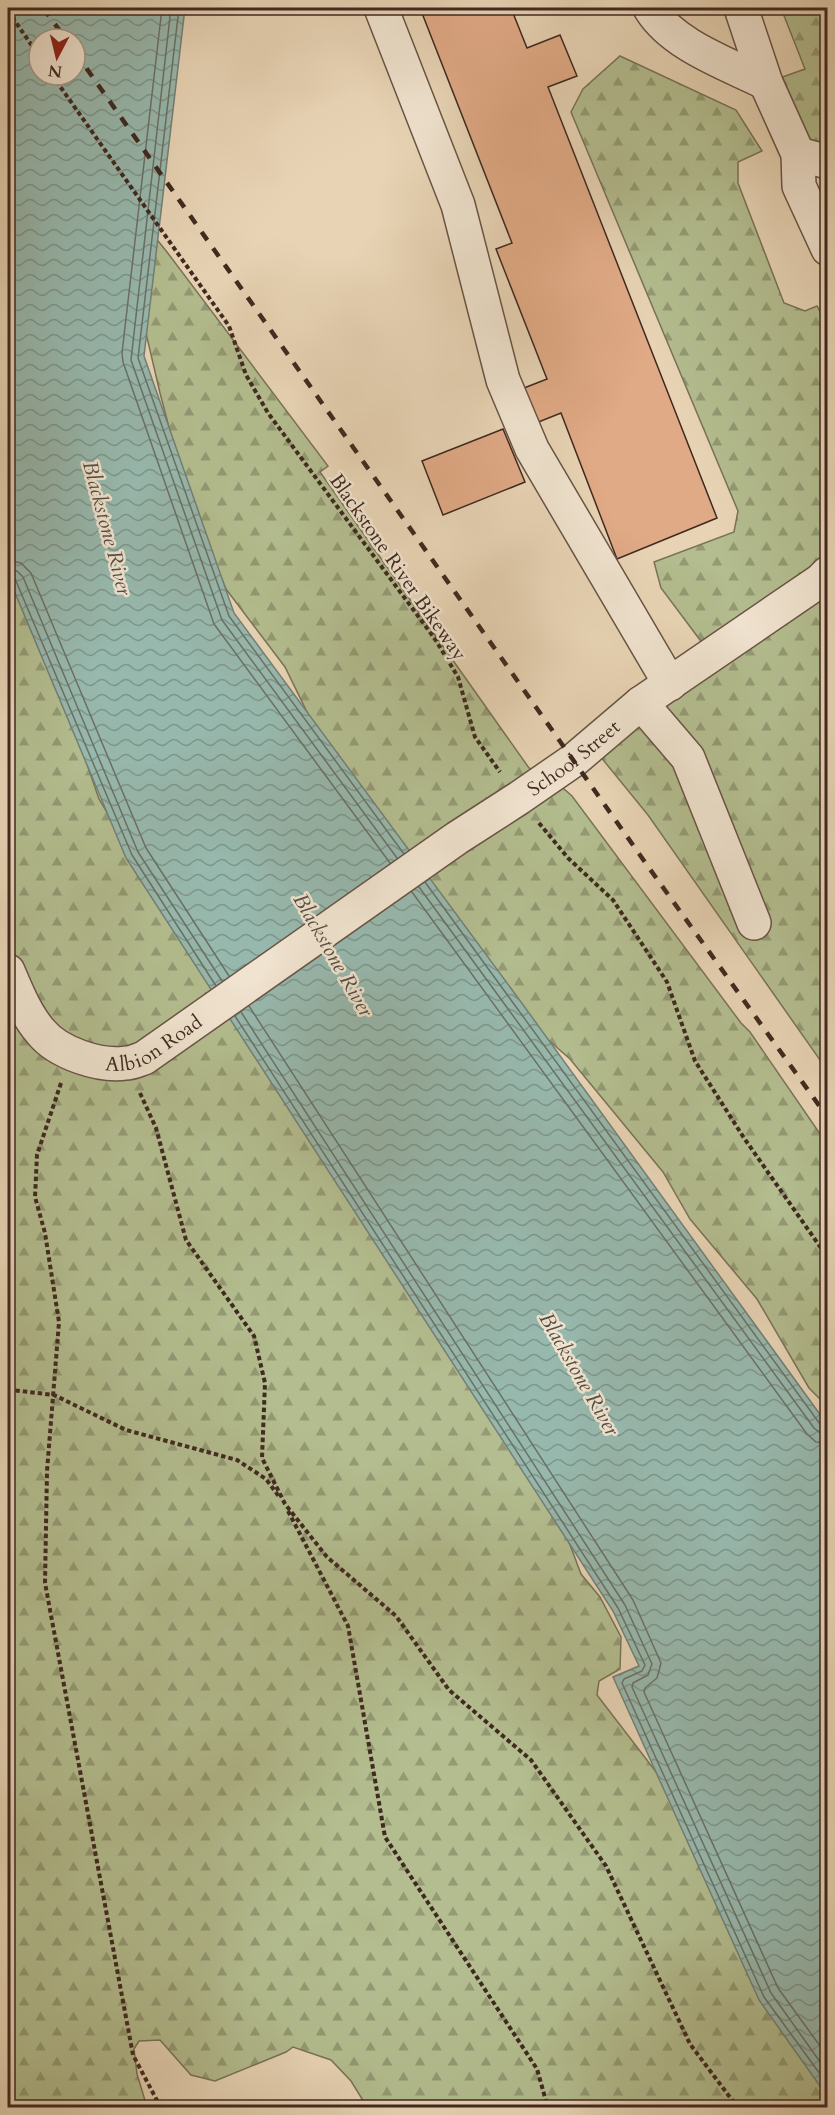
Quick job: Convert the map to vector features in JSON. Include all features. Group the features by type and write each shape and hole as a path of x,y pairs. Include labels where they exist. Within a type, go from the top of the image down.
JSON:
{"street":[{"path":"381,8 458,205 503,380 532,449 670,684"},
{"path":"650,8 658,21 687,44 766,83"},
{"path":"741,8 766,83 813,158 799,186 828,249"},
{"name":"School Street","path":"317,936 574,760 642,703 819,579"},
{"path":"642,703 688,758 754,923"},
{"name":"Albion Road","path":"8,971 22,1003 41,1033 70,1053 101,1064 126,1064 144,1058 317,936"}],"path":[{"path":"8,11 27,39"},
{"name":"Blackstone River Bikeway","path":"60,87 229,326 246,375 268,412 435,639 458,677 475,737 519,798 568,858 613,900 667,982 695,1061 744,1138 828,1258"},
{"path":"70,1053 37,1155 35,1197 45,1233 59,1322 47,1471 45,1583 133,2055 161,2108"},
{"path":"126,1064 156,1128 186,1240 254,1336 265,1383 262,1458 348,1626 385,1837 537,2069 548,2108"},
{"path":"8,1391 54,1395 126,1430 237,1460 266,1479 327,1557 396,1616 449,1690 531,1760 606,1866 690,2044 738,2108"}],"green space":[{"path":"781,8 827,8 827,162 798,154 766,83 805,69"},
{"path":"620,56 736,110 762,151 738,162 738,183 784,303 805,311 817,306 827,324 827,1070 648,815 591,745 706,648 661,588 654,562 734,532 738,511 571,112 583,89"},
{"path":"137,215 328,466 320,472 529,768 548,775 572,796 750,1032 827,1144 827,1406 809,1388 757,1299 690,1219 663,1172 570,1059 521,1016 328,755 285,667 226,589 186,492 160,393 138,299"},
{"path":"8,433 14,554 99,799 173,924 548,1486 581,1574 600,1597 621,1637 620,1669 599,1681 597,1695 716,1850 827,2079 827,2107 367,2107 351,2081 331,2060 293,2047 215,2081 191,2075 160,2040 139,2041 134,2049 137,2074 147,2107 8,2107"}],"water":[{"name":"Blackstone River","path":"12,8 185,8 144,356 234,613 521,1002 827,1424 827,2096 759,2000 613,1677 639,1666 613,1611 126,858 8,576 8,48"}],"building":[{"path":"420,8 511,8 527,48 560,35 577,76 548,87 717,518 617,559 561,413 536,423 524,388 547,379 496,249 512,243"},
{"path":"503,429 525,482 443,515 422,461"}],"railway":[{"path":"43,8 57,27"},
{"path":"87,69 647,865 828,1118"}]}
